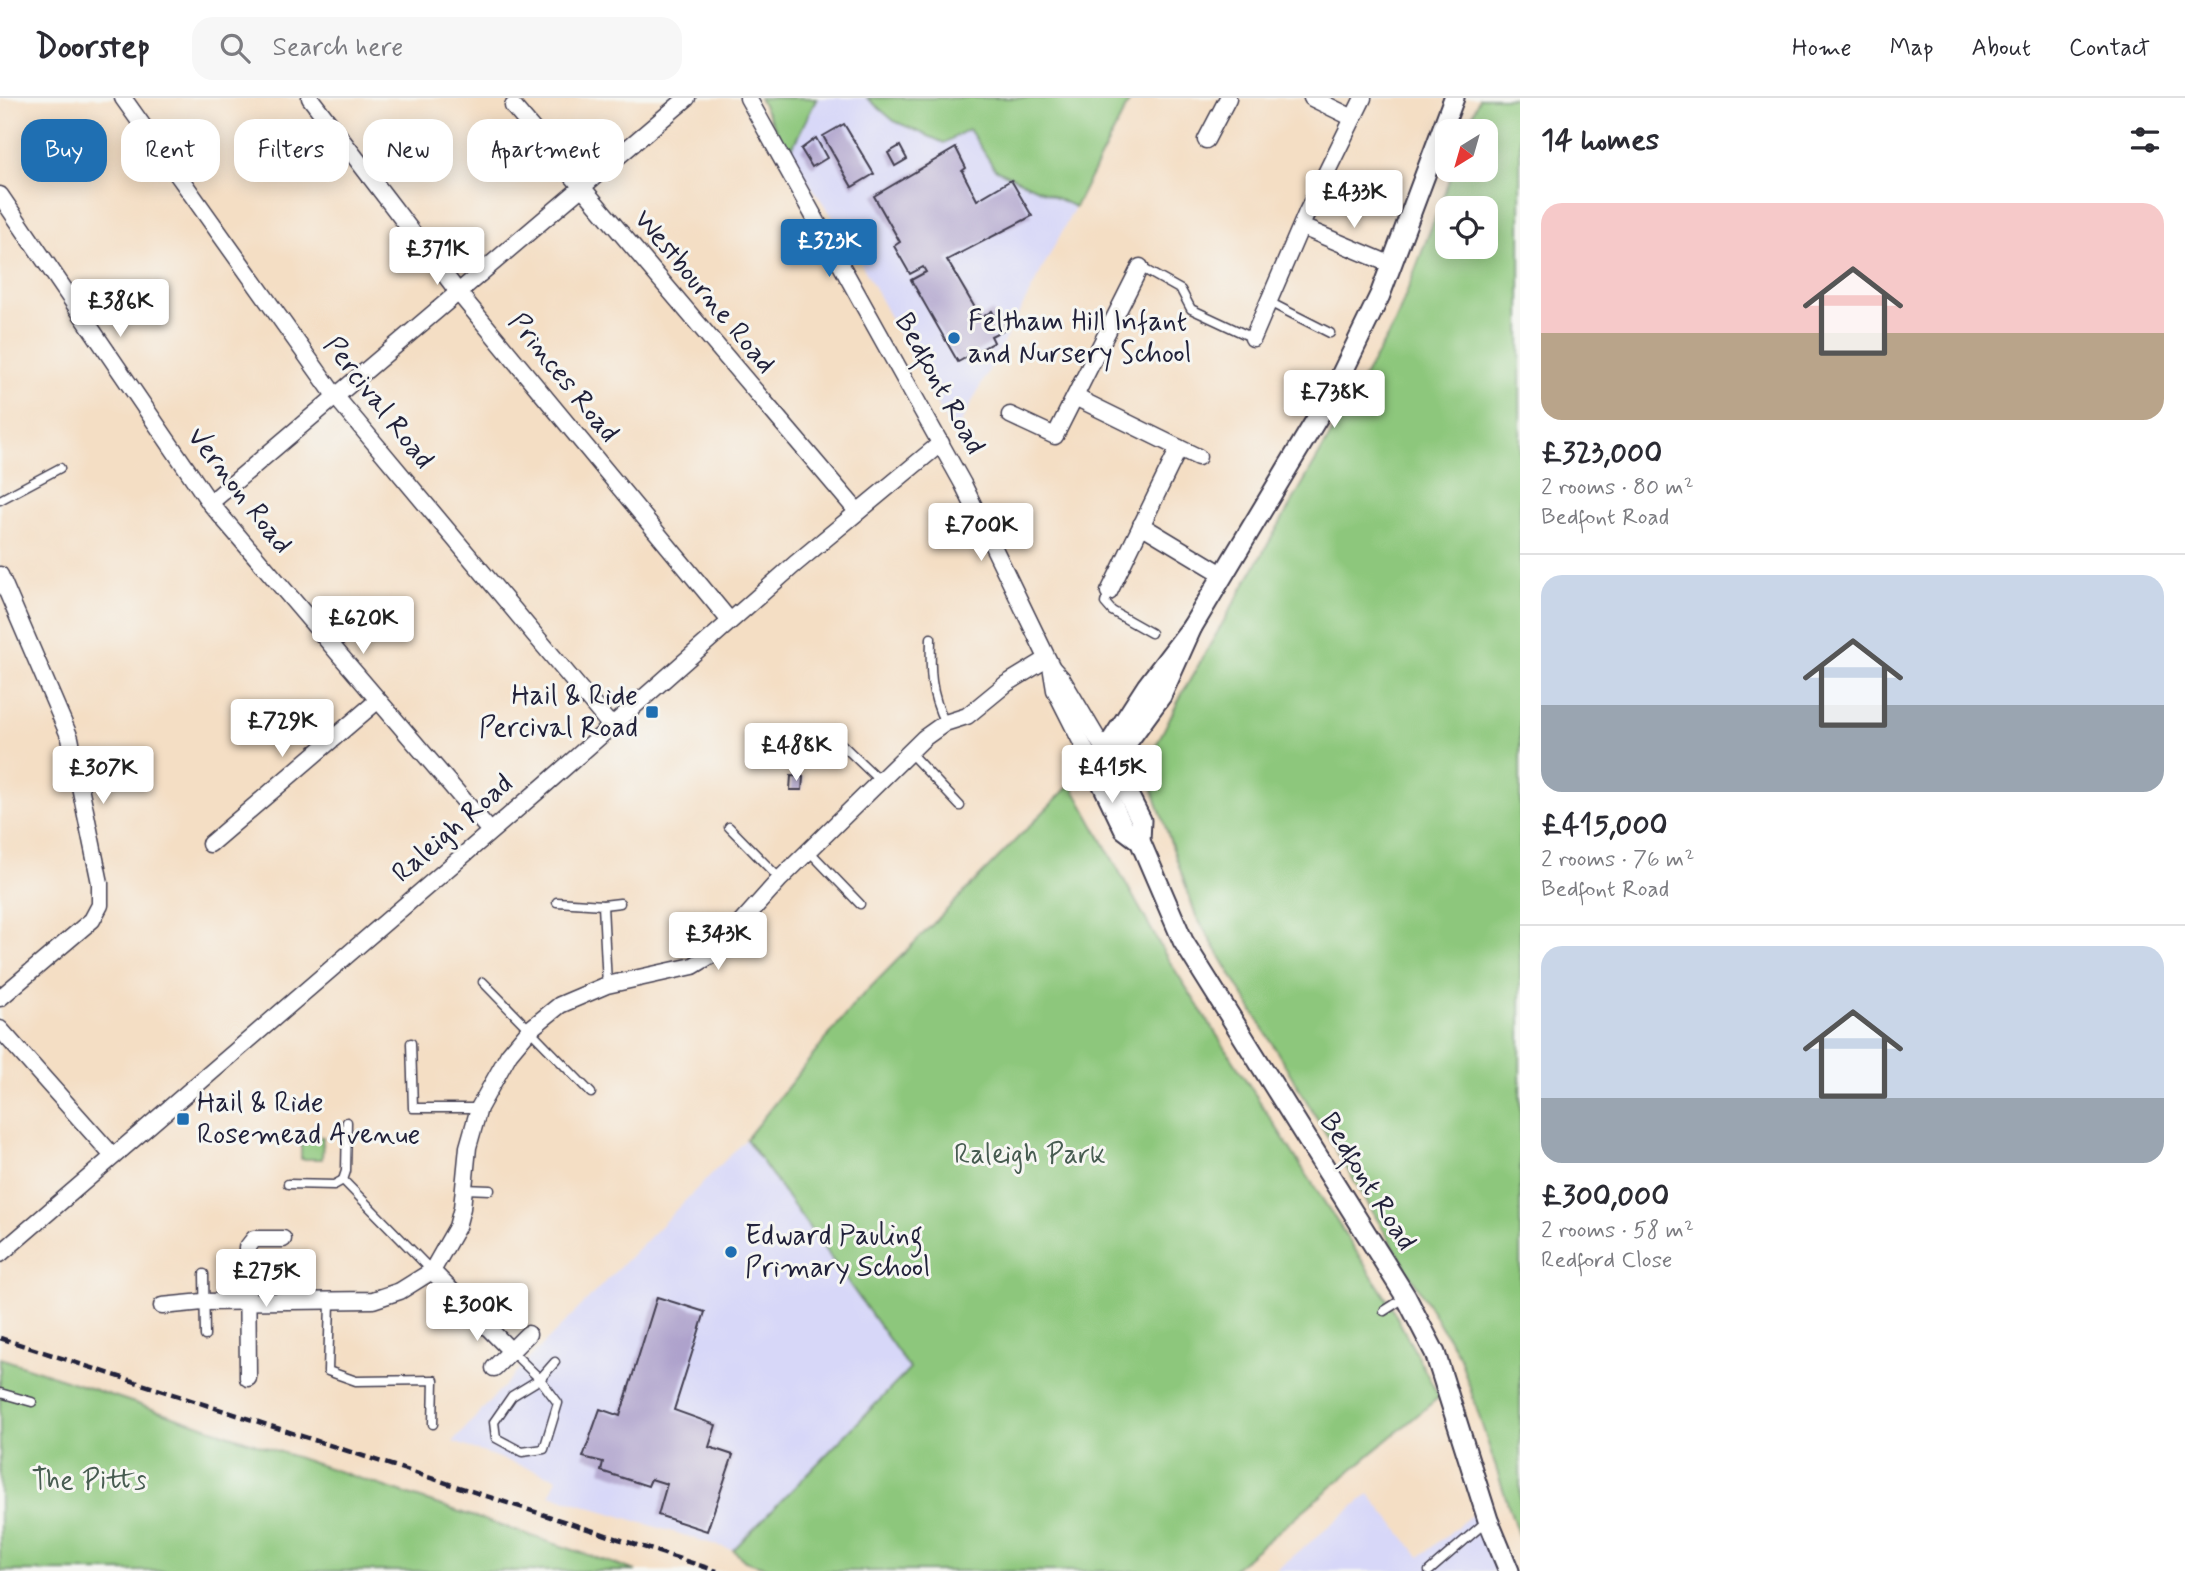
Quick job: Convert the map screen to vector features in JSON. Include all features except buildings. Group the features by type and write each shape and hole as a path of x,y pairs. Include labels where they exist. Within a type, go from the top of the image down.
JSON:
{"street":[{"name":"Percival Road","path":"123,98 336,397 611,726"},
{"name":"Princes Road","path":"310,98 458,292 730,621"},
{"path":"210,503 687,98"},
{"name":"Bedfont Road","path":"748,98 963,484 1049,663 1062,679 1102,763 1141,820 1140,841 1183,941 1406,1297 1435,1353 1488,1520 1509,1571"},
{"path":"1206,140 1228,98"},
{"path":"1312,98 1353,118"},
{"path":"1253,338 1363,98"},
{"path":"1102,763 1161,696 1192,627 1334,390 1375,307 1454,98"},
{"name":"Westbourne Road","path":"513,106 857,511"},
{"name":"Vernon Road","path":"0,195 210,503 490,831"},
{"path":"1302,227 1392,265"},
{"path":"1010,415 1055,436 1140,267"},
{"path":"1075,397 1198,457"},
{"name":"Raleigh Road","path":"0,1254 857,511 941,443"},
{"path":"1109,592 1179,448"},
{"path":"1141,525 1224,575"},
{"path":"0,575 70,738 100,905 92,920 0,998"},
{"path":"162,1306 203,1302 373,1300 400,1291 432,1271 457,1227 468,1147 479,1108 509,1054 529,1030 560,1005 607,985 692,972 713,954 780,879 810,852 878,779 945,723 967,716 1006,684 1049,663"},
{"path":"210,844 377,701"},
{"path":"0,1029 113,1156"},
{"path":"248,1378 247,1248 254,1239 283,1240"},
{"path":"432,1271 511,1351"},
{"path":"494,1368 528,1334"}],"lane":[{"path":"837,256 848,239 862,231"},
{"path":"1140,267 1181,290 1191,309 1253,338"},
{"path":"1269,302 1330,333"},
{"path":"0,500 60,468"},
{"path":"1109,592 1105,603 1112,611 1151,633"},
{"path":"931,638 930,682 934,701 945,723"},
{"path":"832,735 878,779"},
{"path":"909,753 960,806"},
{"path":"729,827 780,879"},
{"path":"810,852 860,904"},
{"path":"557,902 603,905 620,903"},
{"path":"603,905 607,985"},
{"path":"483,982 591,1093"},
{"path":"411,1043 413,1108 479,1108"},
{"path":"347,1122 343,1180 432,1271"},
{"path":"288,1184 334,1185 343,1180"},
{"path":"464,1189 490,1190"},
{"path":"204,1274 205,1336"},
{"path":"1384,1311 1406,1297"},
{"path":"330,1302 328,1371 356,1381 434,1380 433,1424"},
{"path":"511,1351 540,1379 558,1403 544,1449 522,1452 496,1438 494,1422 512,1396 540,1379 555,1362"},
{"path":"0,1393 32,1402"},
{"path":"1429,1571 1488,1520"}],"shaded area":[{"name":"Feltham Hill Infant and Nursery School","path":"817,98 867,98 894,121 969,129 995,169 1075,207 954,436 848,239 789,154"},
{"name":"Edward Pauling Primary School","path":"746,1139 910,1369 733,1550 550,1495 557,1478 453,1442 524,1364"},
{"path":"1369,1494 1420,1557 1475,1512 1497,1571 1275,1571"}],"green space":[{"path":"759,98 817,98 789,154"},
{"path":"867,98 1131,98 1075,207 995,169 969,129 944,143 894,121"},
{"path":"1479,98 1520,98 1520,1541 1460,1358 1196,916 1145,767 1183,692 1395,323 1435,217 1435,259 1498,259 1498,196 1443,196 1448,182 1498,182 1498,119 1471,119"},
{"name":"Raleigh Park","path":"1071,784 1166,956 1390,1304 1439,1397 1231,1571 777,1571 745,1561 733,1550 910,1369 746,1139 855,1003"},
{"path":"301,1136 323,1137 322,1159 301,1159"},
{"name":"The Pitts","path":"0,1358 636,1571 0,1571"}],"railway":[{"path":"0,1338 717,1571"}],"place":[{"name":"Feltham Hill Infant and Nursery School","path":"954,338"},
{"name":"Hail & Ride Percival Road","path":"652,712"},
{"name":"Hail & Ride Rosemead Avenue","path":"183,1119"},
{"name":"Edward Pauling Primary School","path":"731,1252"}]}
